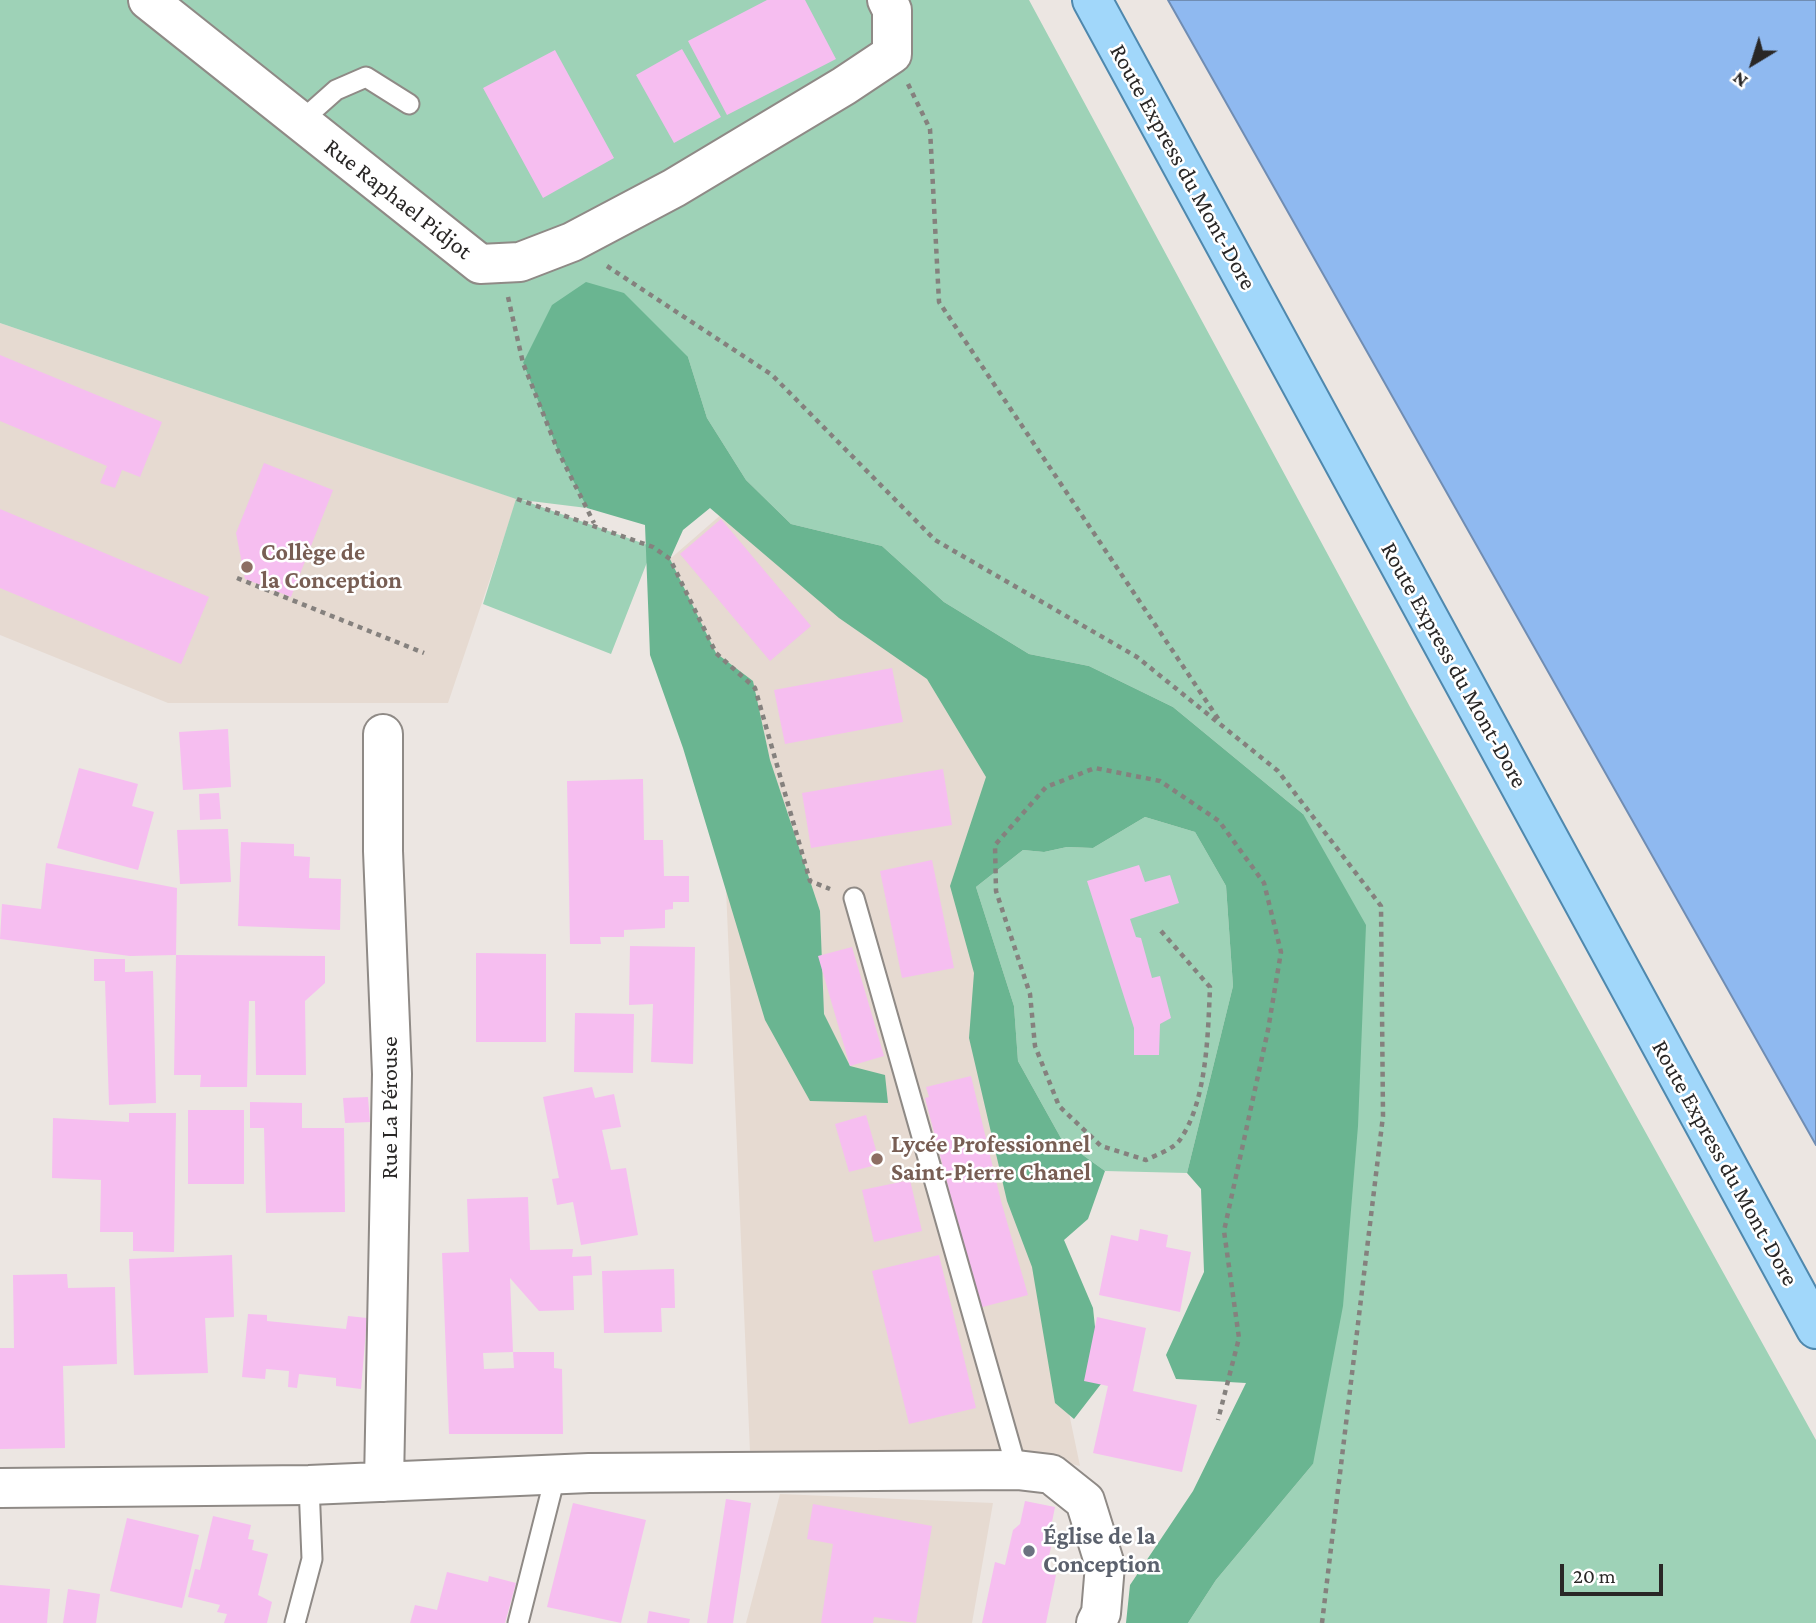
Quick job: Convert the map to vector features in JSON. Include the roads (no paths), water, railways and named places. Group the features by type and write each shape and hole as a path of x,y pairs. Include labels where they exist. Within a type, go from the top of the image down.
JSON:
{"main road":[{"name":"Route Express du Mont-Dore","path":"1092,0 1816,1329"}],"street":[{"name":"Rue Raphael Pidjot","path":"148,0 480,264 520,261 572,242 674,188 844,86 892,54 892,10 887,0"},
{"name":"Rue La Pérouse","path":"383,734 383,851 392,1074 384,1482"},
{"path":"0,1488 309,1485 573,1473 1017,1470 1051,1474 1086,1501 1105,1565 1101,1613 1096,1623"}],"lane":[{"path":"300,122 336,90 366,77 409,104"},
{"path":"853,898 1017,1470"},
{"path":"519,1623 573,1473"},
{"path":"295,1623 312,1559 309,1485"}],"water":[{"path":"1168,0 1816,0 1816,1145"}],"place":[{"name":"Collège de la Conception","path":"247,567"},
{"name":"Lycée Professionnel Saint-Pierre Chanel","path":"877,1159"},
{"name":"Église de la Conception","path":"1029,1551"}]}
